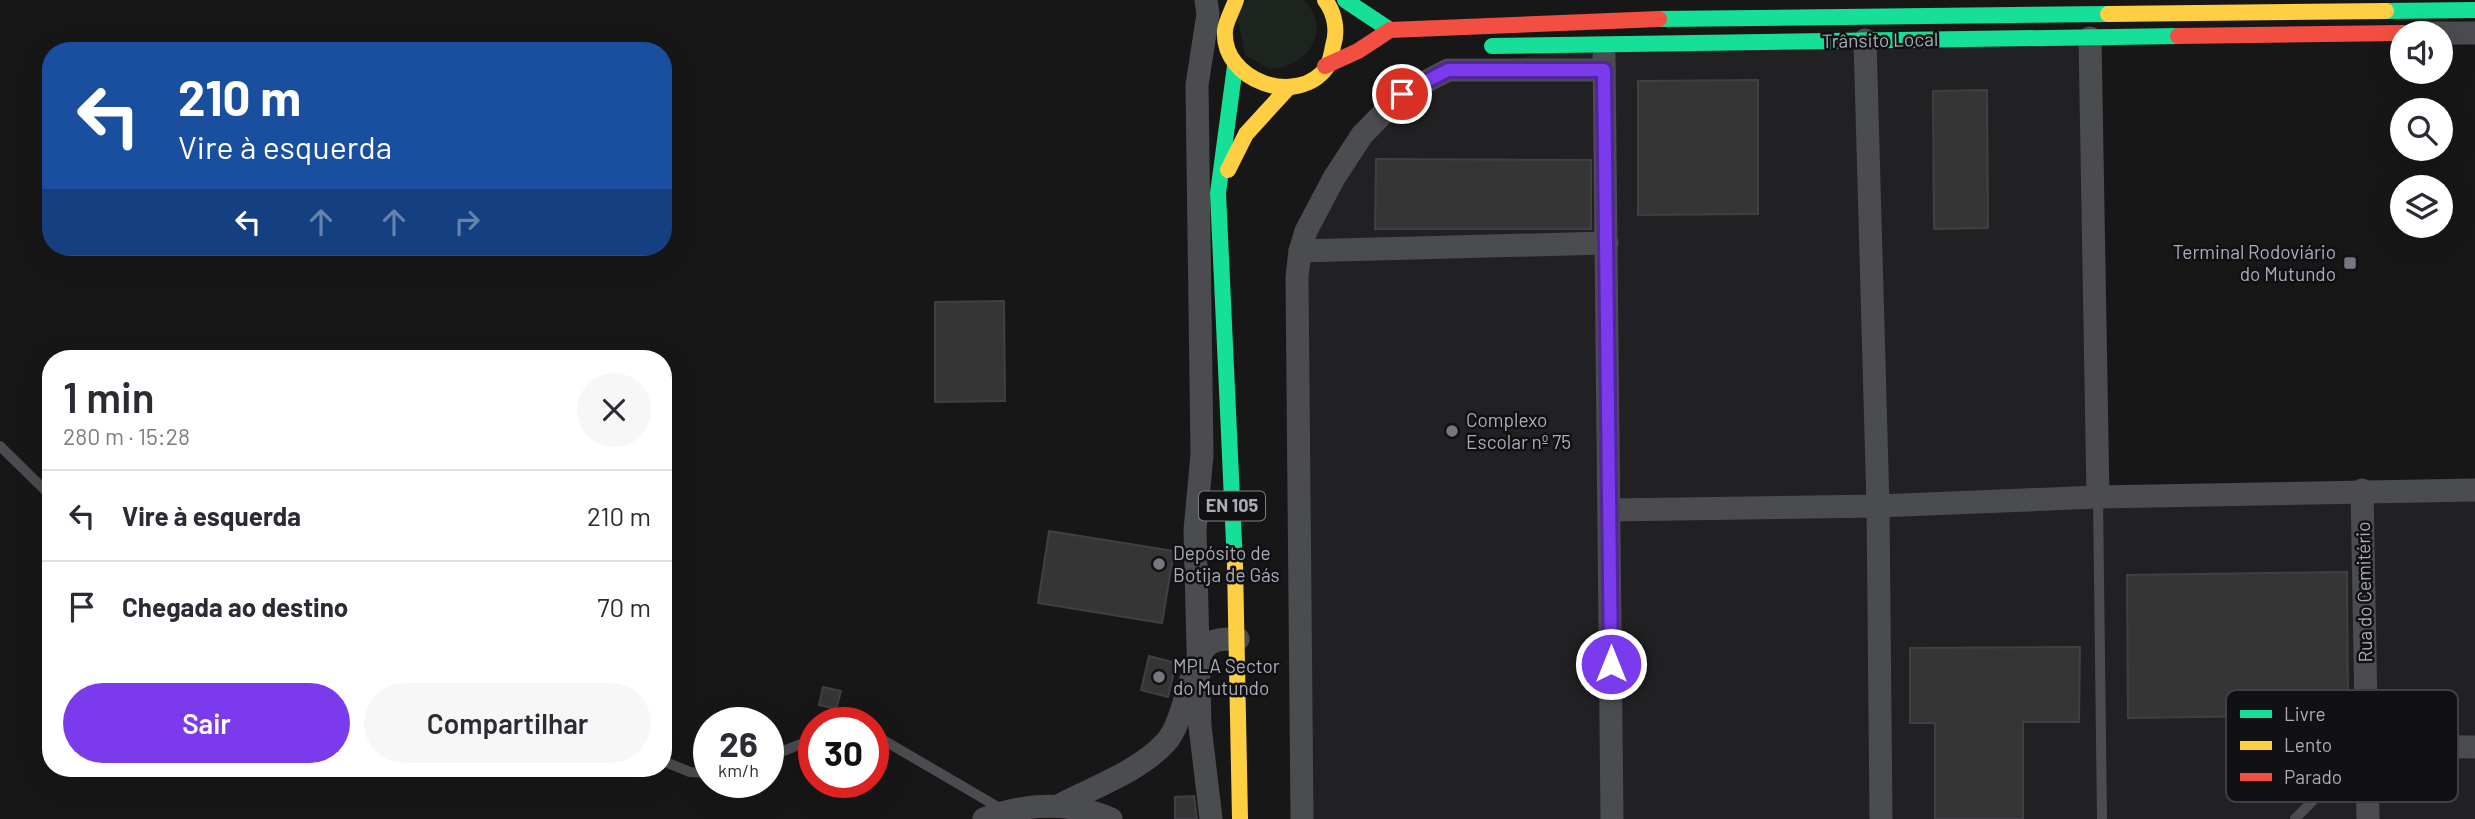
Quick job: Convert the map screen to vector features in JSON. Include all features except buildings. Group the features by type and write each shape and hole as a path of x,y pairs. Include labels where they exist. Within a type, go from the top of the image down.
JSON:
{"main road":[{"path":"1225,0 1226,48 1235,65 1249,79 1268,87 1288,88 1304,83 1325,66 1358,51 1390,30 1603,20 2475,10"},
{"path":"1225,28 1236,0"},
{"path":"1325,66 1335,46 1336,25 1346,0 1390,30"},
{"name":"Trânsito Local","path":"1479,46 2390,33"},
{"path":"1358,51 1385,50"},
{"name":"EN 105","path":"1235,65 1217,193 1238,639 1240,819"},
{"path":"1217,193 1246,134 1288,88"}],"street":[{"path":"1206,0 1208,14 1197,85 1202,455 1195,530 1200,726 1211,819"},
{"path":"2453,33 2475,33"},
{"path":"2090,38 2098,497"},
{"path":"1866,40 1878,506 1881,819"},
{"path":"1604,44 1612,819"},
{"path":"1302,819 1297,291 1300,251 1306,231 1334,178 1362,135 1402,94 1448,70 1604,70"},
{"path":"1300,251 1607,243"},
{"path":"1610,510 1878,506 2362,490 2475,490"},
{"name":"Rua do Cemitério","path":"2362,490 2365,690"},
{"path":"1060,805 1136,764 1165,743 1177,727 1203,650 1215,640 1238,639"},
{"path":"995,815 1060,805 1090,810 1111,819"}],"lane":[{"path":"0,446 42,487"},
{"path":"2098,497 2102,819"},
{"path":"889,744 985,802 995,815"},
{"path":"672,765 693,772"},
{"path":"2295,819 2312,802"}],"shaded area":[{"path":"1247,0 1304,0 1313,12 1316,24 1312,46 1294,62 1269,69 1245,55 1237,15"},
{"path":"2090,38 2098,497 2475,490 2475,819 1302,819 1297,277 1362,135 1448,70 1604,44"}],"traffic: fast":[{"path":"1345,0 1390,30"},
{"path":"2386,11 2475,10"},
{"path":"1659,19 2108,14"},
{"path":"1492,46 2178,36"},
{"path":"1235,66 1218,193 1235,565"}],"traffic: slow":[{"path":"1236,0 1225,30 1227,48 1235,63 1248,75 1281,87 1298,86 1314,79 1327,67 1335,40 1335,28 1333,16 1325,0"},
{"path":"2108,14 2386,11"},
{"path":"1228,170 1246,134 1288,88"},
{"path":"1235,565 1240,819"}],"traffic: jam":[{"path":"1325,66 1358,51 1390,30 1659,19"},
{"path":"2178,36 2390,33"}],"place":[{"name":"Terminal Rodoviário do Mutundo","path":"2350,263"},
{"name":"Complexo Escolar nº 75","path":"1452,431"},
{"name":"Depósito de Botija de Gás","path":"1159,564"},
{"name":"MPLA Sector do Mutundo","path":"1159,677"}],"route":[{"path":"1402,94 1448,70 1604,70 1611,664"}]}
